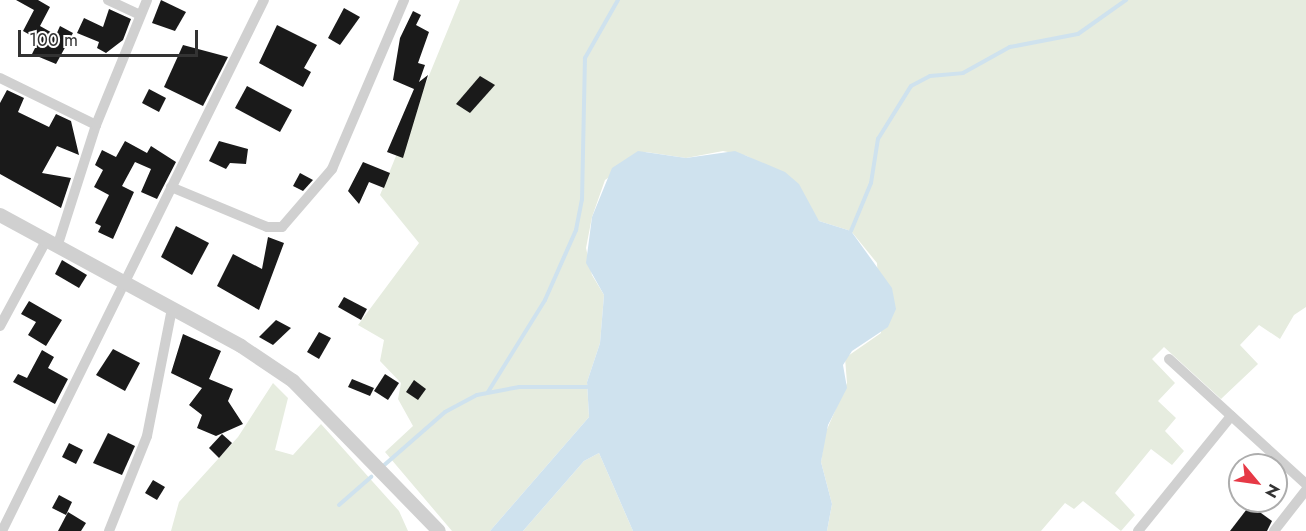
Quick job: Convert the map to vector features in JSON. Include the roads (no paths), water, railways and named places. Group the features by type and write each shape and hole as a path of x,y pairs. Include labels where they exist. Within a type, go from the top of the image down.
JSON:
{"street":[{"path":"108,0 140,15"},
{"path":"0,326 53,241 96,125 147,0"},
{"path":"2,531 264,0"},
{"path":"171,187 267,227 282,227 332,169 404,0"},
{"path":"0,78 96,125"},
{"path":"0,216 53,241 241,346 309,394 439,531"},
{"path":"109,531 147,436 172,308"},
{"path":"1168,359 1306,484"},
{"path":"1138,531 1231,416"},
{"path":"1274,531 1306,490"}],"water":[{"path":"638,151 686,158 735,151 785,172 799,184 819,221 851,231 892,288 896,309 888,327 852,351 843,365 847,388 828,425 821,462 832,504 827,531 633,531 599,453 584,461 523,531 490,531 589,417 587,382 600,343 604,295 586,263 592,217 612,168"}],"waterway":[{"path":"488,392 545,300 576,230 582,200 585,58 618,0"},
{"path":"851,231 871,183 878,139 911,86 930,76 963,73 1010,47 1078,34 1126,0"},
{"path":"382,467 445,412 477,395 519,387 587,387"},
{"path":"339,505 371,477"}]}
